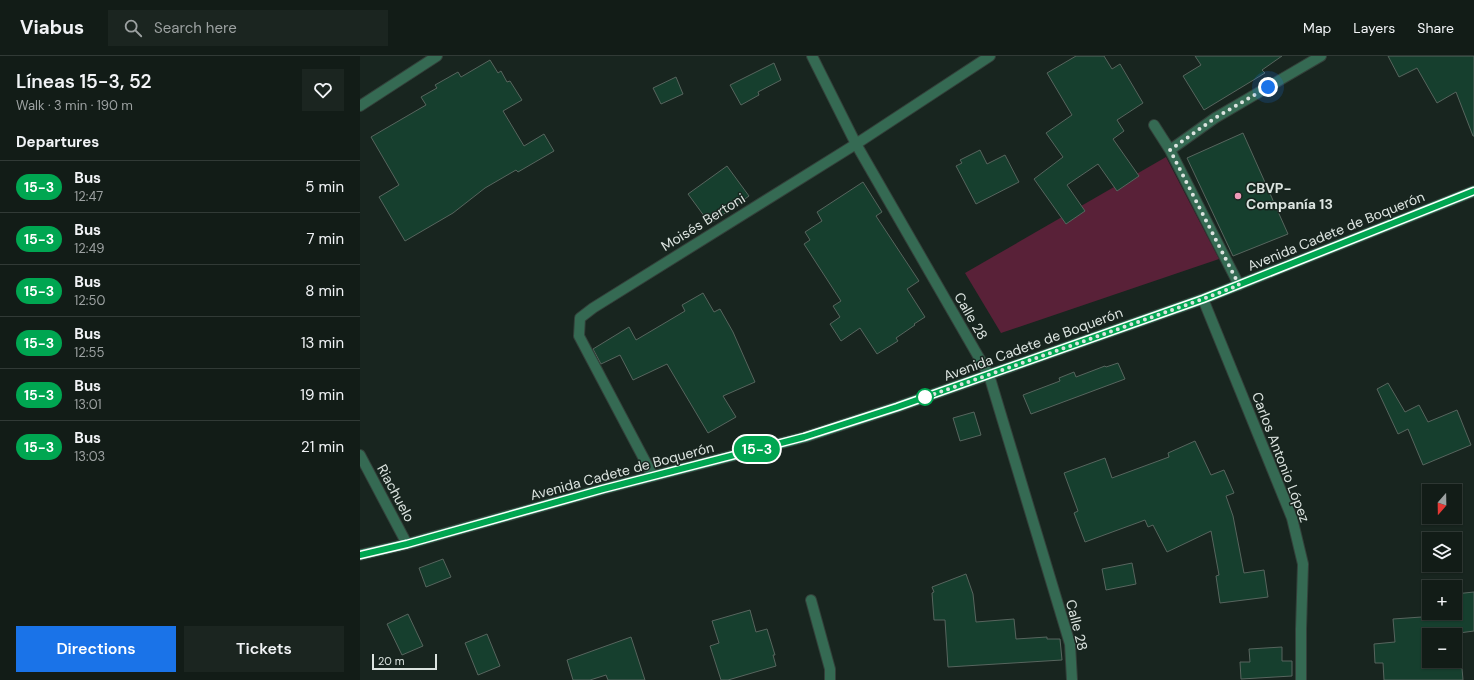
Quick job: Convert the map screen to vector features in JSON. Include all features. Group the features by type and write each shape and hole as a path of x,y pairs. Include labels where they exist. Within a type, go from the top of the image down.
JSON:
{"main road":[{"name":"Avenida Cadete de Boquerón","path":"360,555 407,544 653,476 804,437 897,407 1203,299 1474,191"}],"street":[{"path":"360,106 437,56"},
{"name":"Calle 28","path":"812,56 856,144 989,375 1070,644 1072,680"},
{"name":"Moisés Bertoni","path":"653,476 579,336 580,318 593,308 856,144 990,56"},
{"path":"1170,150 1215,118 1321,56"},
{"path":"1154,125 1170,150 1239,285"},
{"name":"Carlos Antonio López","path":"1203,299 1292,518 1303,564 1300,629 1301,680"},
{"name":"Riachuelo","path":"360,454 407,544"},
{"path":"811,600 830,669 830,680"}],"shaded area":[{"path":"1166,157 1219,259 1001,333 965,273"}],"building":[{"path":"1076,56 1104,56 1112,69 1120,64 1143,103 1117,120 1124,131 1113,139 1139,176 1117,191 1098,164 1067,185 1085,211 1066,224 1034,179 1063,157 1046,133 1072,115 1047,73"},
{"path":"1195,56 1282,56 1262,70 1265,73 1204,110 1183,76 1201,65"},
{"path":"1388,56 1474,56 1474,136 1456,92 1437,103 1417,68 1399,77"},
{"path":"490,60 498,73 501,71 507,82 510,81 522,100 503,111 524,146 544,134 554,151 518,172 516,170 485,188 453,213 405,241 379,197 399,185 371,137 426,105 421,97 437,88 435,85 458,72 461,77"},
{"path":"774,63 781,80 758,92 759,95 741,105 730,85"},
{"path":"676,77 683,94 661,104 653,88"},
{"name":"CBVP- Companía 13","path":"1243,133 1288,234 1233,256 1187,158"},
{"path":"980,150 987,164 1005,155 1019,182 976,204 956,166 962,163 960,160"},
{"path":"727,166 749,196 710,224 688,194"},
{"path":"863,182 882,212 876,216 919,281 907,289 925,317 896,338 898,341 877,354 860,328 841,341 830,324 840,317 833,306 841,301 804,244 810,240 805,232 822,221 817,212"},
{"path":"703,293 714,312 720,309 733,332 755,382 723,396 736,417 708,433 667,364 633,380 620,355 601,364 593,349 629,327 636,340 685,311 682,305"},
{"path":"1118,363 1125,379 1031,414 1023,395 1060,381 1059,378 1074,372 1076,377 1105,366"},
{"path":"1388,383 1405,412 1419,405 1428,422 1457,410 1471,445 1423,465 1408,429 1398,434 1377,389"},
{"path":"974,412 981,435 960,441 953,418"},
{"path":"1195,441 1211,475 1224,470 1234,493 1226,496 1233,516 1244,573 1264,570 1268,597 1220,603 1216,576 1219,575 1211,531 1167,552 1153,525 1148,527 1145,520 1085,542 1074,513 1078,511 1064,473 1105,458 1112,478 1169,457 1168,453"},
{"path":"443,559 451,577 426,587 419,568"},
{"path":"1132,563 1136,584 1106,590 1102,569"},
{"path":"966,574 973,594 976,622 1014,619 1016,639 1047,637 1047,639 1060,639 1062,660 948,667 945,620 934,620 932,593 934,592 932,587"},
{"path":"1474,592 1474,631 1462,633 1462,628 1422,628 1422,668 1462,668 1463,680 1384,680 1383,663 1375,663 1374,644 1395,642 1393,619 1422,617 1422,620 1462,620 1462,593"},
{"path":"750,610 756,632 767,629 775,655 773,655 776,666 728,680 721,680 710,646 719,643 712,621"},
{"path":"408,614 423,646 402,655 387,624"},
{"path":"487,634 500,666 478,675 465,643"},
{"path":"631,637 645,680 608,680 606,675 590,680 573,680 567,660"},
{"path":"1282,647 1282,661 1292,661 1292,676 1241,679 1240,662 1250,662 1249,649"}],"bus line":[{"name":"15-3","path":"360,555 407,544 603,489 804,437 897,407 1203,299 1474,191"}],"place":[{"name":"CBVP- Companía 13","path":"1238,196"}],"route":[{"path":"925,397 923,398 1239,285 1170,150 1215,118 1268,87"}]}
